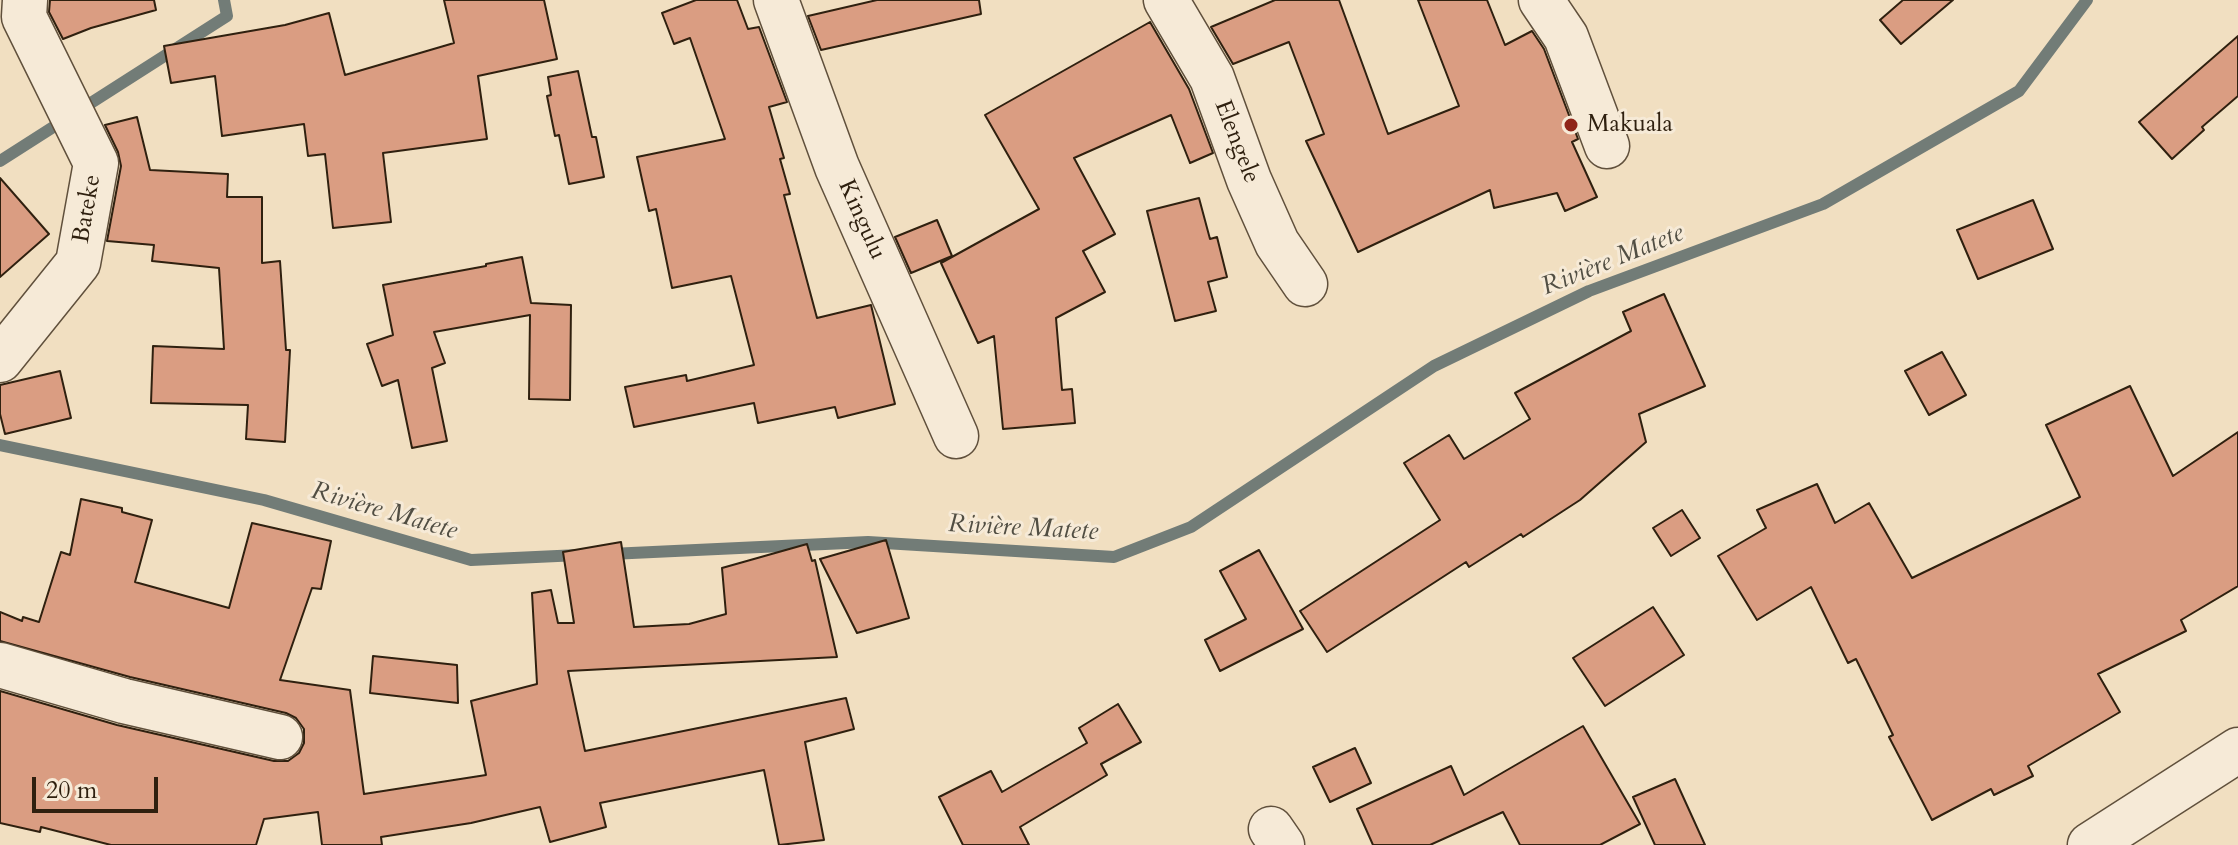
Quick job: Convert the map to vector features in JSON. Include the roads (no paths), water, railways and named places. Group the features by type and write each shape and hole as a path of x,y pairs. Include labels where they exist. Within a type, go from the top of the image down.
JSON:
{"street":[{"name":"Bateke","path":"0,360 78,263 96,163 24,17 25,0"},
{"name":"Kingulu","path":"776,0 837,167 956,436"},
{"name":"Elengele","path":"1166,0 1212,78 1249,180 1277,243 1305,284"},
{"path":"1541,0 1566,37 1607,146"},
{"path":"0,665 124,701 280,737"},
{"path":"2090,845 2238,750"}],"waterway":[{"path":"0,161 227,16 224,0"},
{"name":"Rivière Matete","path":"610,554 868,542 1114,557 1191,527 1434,366 1589,291 1823,204 2019,91 2087,0"},
{"name":"Rivière Matete","path":"0,445 264,500 471,560 579,555"}],"place":[{"name":"Makuala","path":"1571,125"}]}
